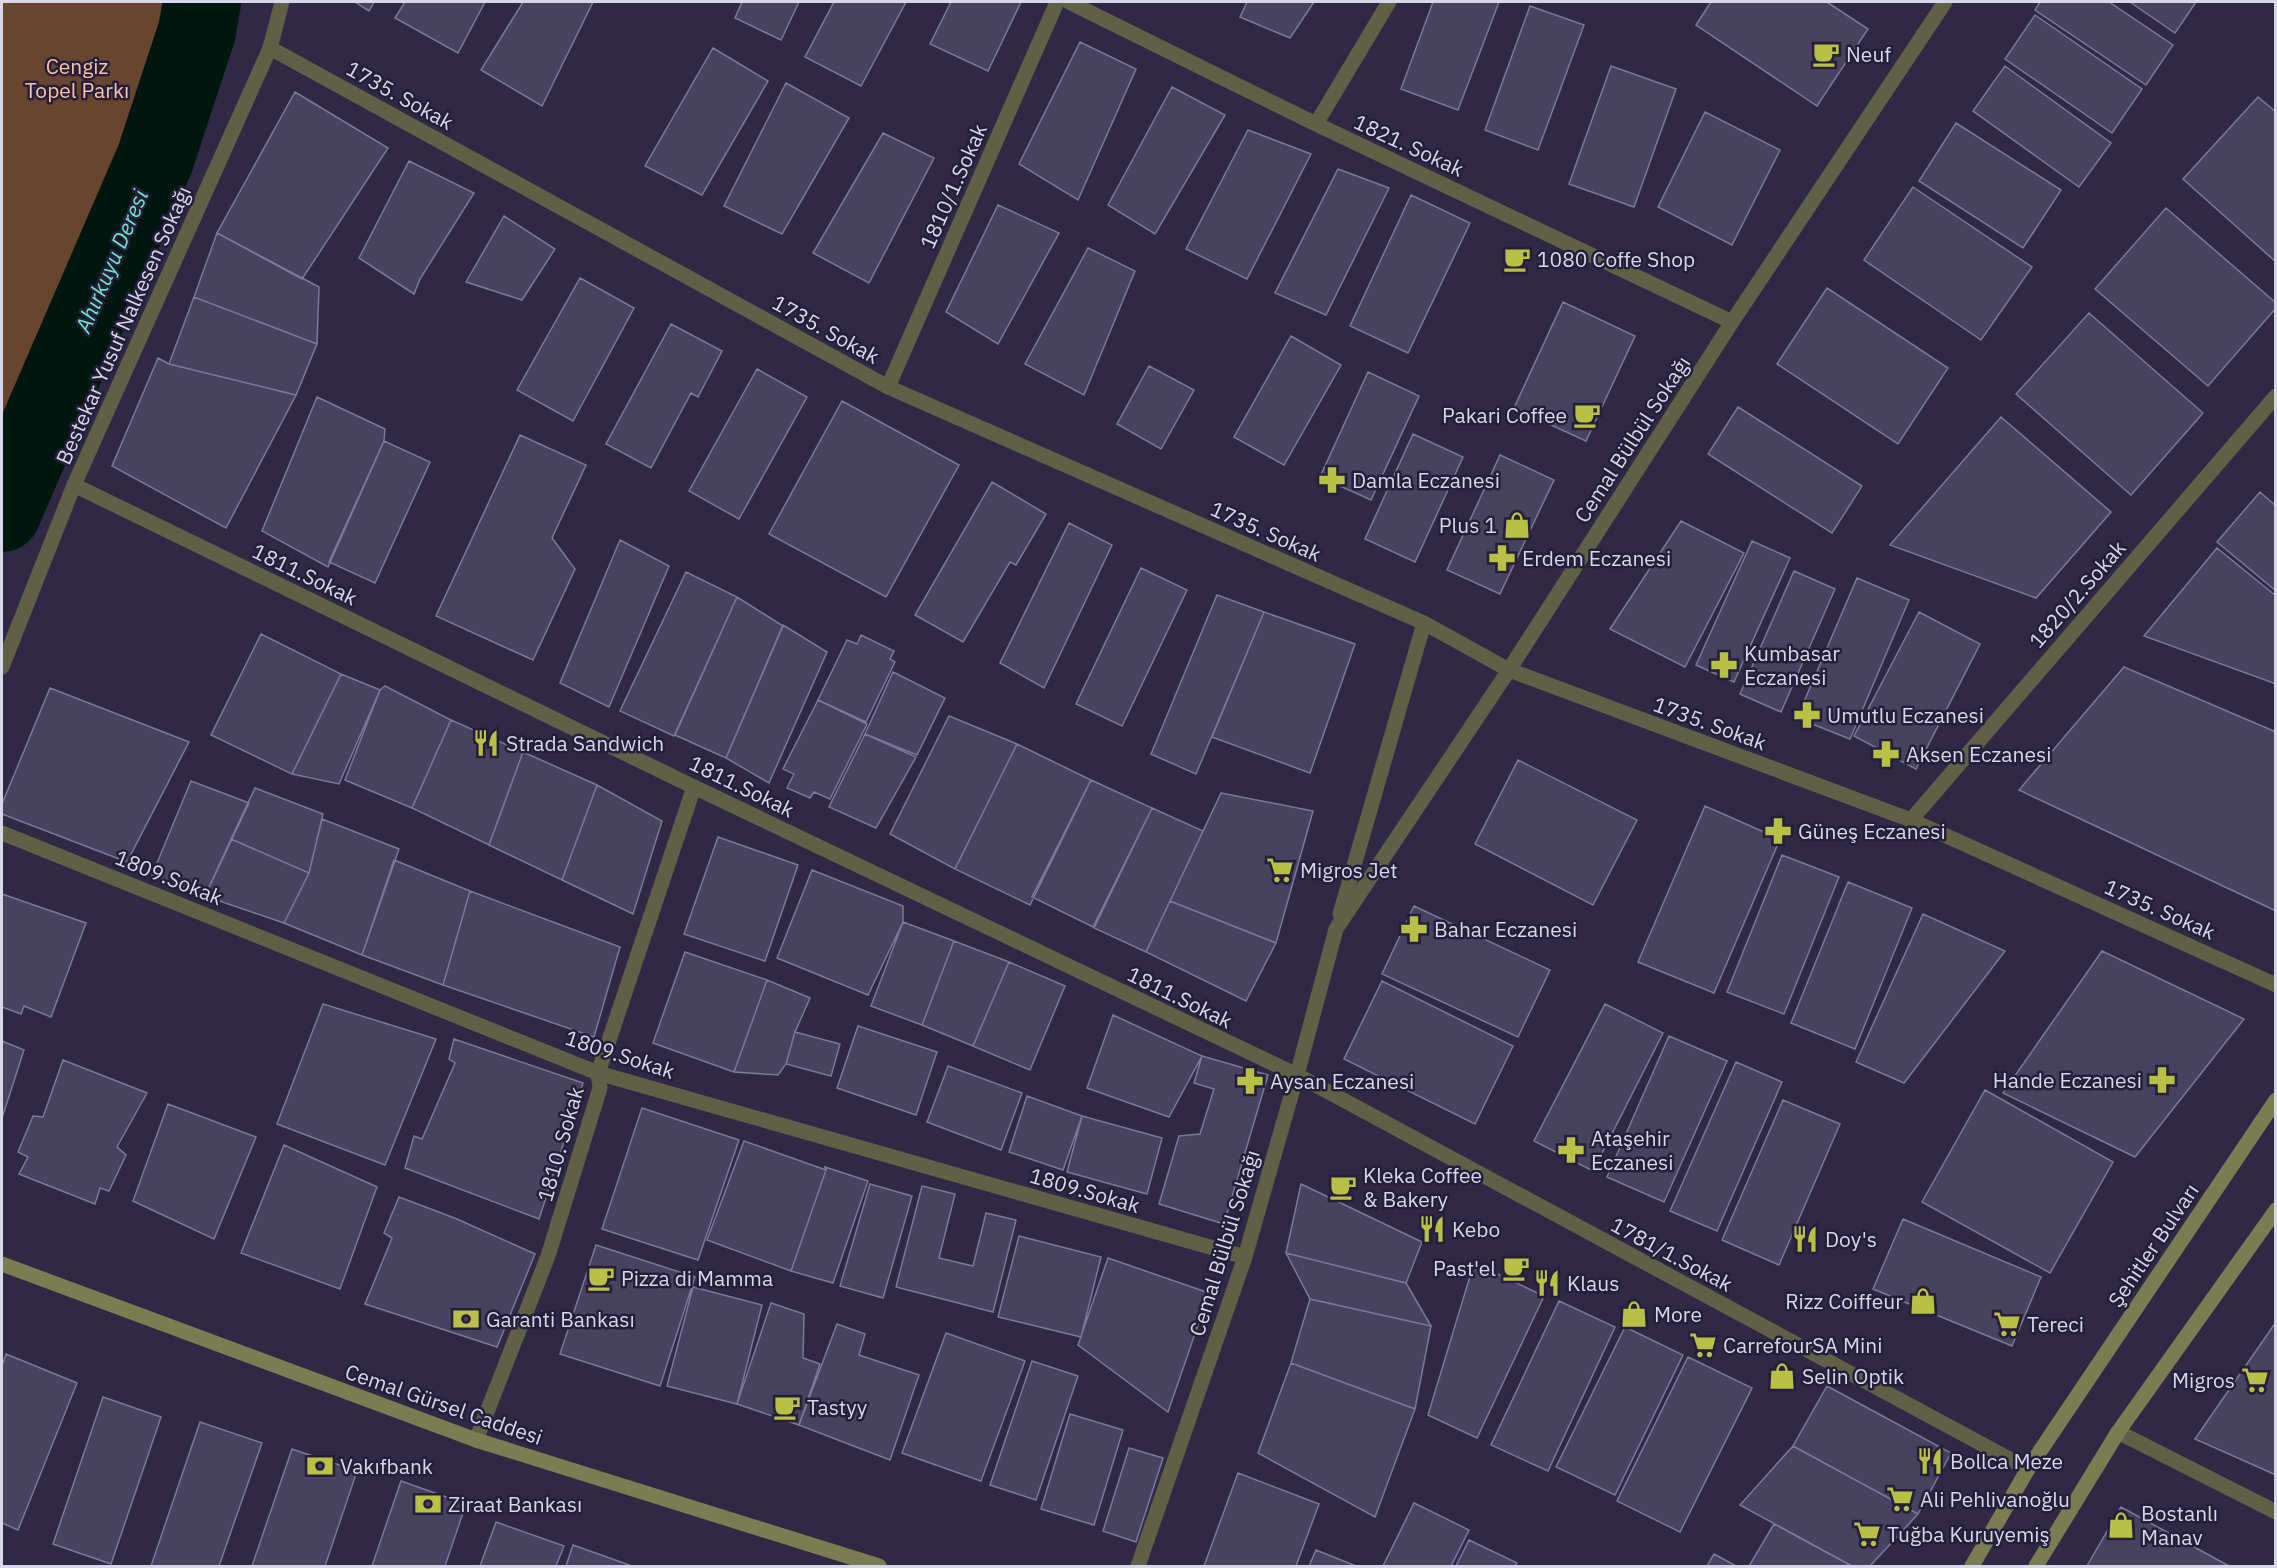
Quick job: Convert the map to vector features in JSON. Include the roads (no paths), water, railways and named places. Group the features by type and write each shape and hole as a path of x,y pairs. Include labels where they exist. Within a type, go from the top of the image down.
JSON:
{"street":[{"name":"Bestekar Yusuf Nalkesen Sokağı","path":"2,667 74,485 270,48 282,2"},
{"name":"1810/1.Sokak","path":"888,387 1057,2"},
{"name":"1821. Sokak","path":"1069,2 1316,124 1732,322"},
{"path":"1316,124 1389,2"},
{"name":"Cemal Bülbül Sokağı","path":"1336,929 1509,670 1732,322 1945,2"},
{"name":"1735. Sokak","path":"270,48 888,387 1424,624 1509,670 1911,820 2276,984"},
{"name":"1820/2.Sokak","path":"1911,820 2276,396"},
{"name":"1811.Sokak","path":"74,485 694,787 1297,1076"},
{"name":"Cemal Bülbül Sokağı","path":"1138,1566 1245,1257 1424,624"},
{"name":"1810. Sokak","path":"476,1440 549,1256 600,1088 598,1073 694,787"},
{"name":"1809.Sokak","path":"2,833 598,1073 1245,1257"},
{"name":"1781/1.Sokak","path":"1297,1076 2028,1469"},
{"name":"Şehitler Bulvarı","path":"1972,1566 2028,1469 2276,1100"},
{"path":"2036,1566 2118,1432 2276,1210"},
{"name":"Cemal Gürsel Caddesi","path":"2,1264 476,1440 879,1566"},
{"path":"2118,1432 2276,1512"}],"waterway":[{"name":"Ahırkuyu Deresi","path":"2,513 155,159 197,31 202,2"}],"place":[{"name":"Neuf","path":"1826,54"},
{"name":"1080 Coffe Shop","path":"1517,259"},
{"name":"Pakari Coffee","path":"1587,415"},
{"name":"Damla Eczanesi","path":"1332,480"},
{"name":"Plus 1","path":"1517,525"},
{"name":"Erdem Eczanesi","path":"1502,558"},
{"name":"Kumbasar Eczanesi","path":"1724,665"},
{"name":"Umutlu Eczanesi","path":"1807,715"},
{"name":"Strada Sandwich","path":"486,743"},
{"name":"Aksen Eczanesi","path":"1886,754"},
{"name":"Güneş Eczanesi","path":"1778,831"},
{"name":"Migros Jet","path":"1280,870"},
{"name":"Bahar Eczanesi","path":"1414,929"},
{"name":"Hande Eczanesi","path":"2162,1080"},
{"name":"Aysan Eczanesi","path":"1250,1081"},
{"name":"Ataşehir Eczanesi","path":"1571,1150"},
{"name":"Kleka Coffee & Bakery","path":"1343,1187"},
{"name":"Kebo","path":"1432,1229"},
{"name":"Doy's","path":"1805,1239"},
{"name":"Past'el","path":"1516,1268"},
{"name":"Pizza di Mamma","path":"601,1278"},
{"name":"Klaus","path":"1547,1283"},
{"name":"Rizz Coiffeur","path":"1923,1301"},
{"name":"More","path":"1634,1314"},
{"name":"Garanti Bankası","path":"466,1319"},
{"name":"Tereci","path":"2007,1324"},
{"name":"CarrefourSA Mini","path":"1703,1345"},
{"name":"Selin Optik","path":"1782,1376"},
{"name":"Migros","path":"2255,1380"},
{"name":"Tastyy","path":"787,1407"},
{"name":"Bollca Meze","path":"1930,1461"},
{"name":"Vakıfbank","path":"320,1466"},
{"name":"Ali Pehlivanoğlu","path":"1900,1499"},
{"name":"Ziraat Bankası","path":"428,1504"},
{"name":"Bostanlı Manav","path":"2121,1525"},
{"name":"Tuğba Kuruyemiş","path":"1867,1534"}],"park label":[{"name":"Cengiz Topel Parkı","path":"77,78"}]}
